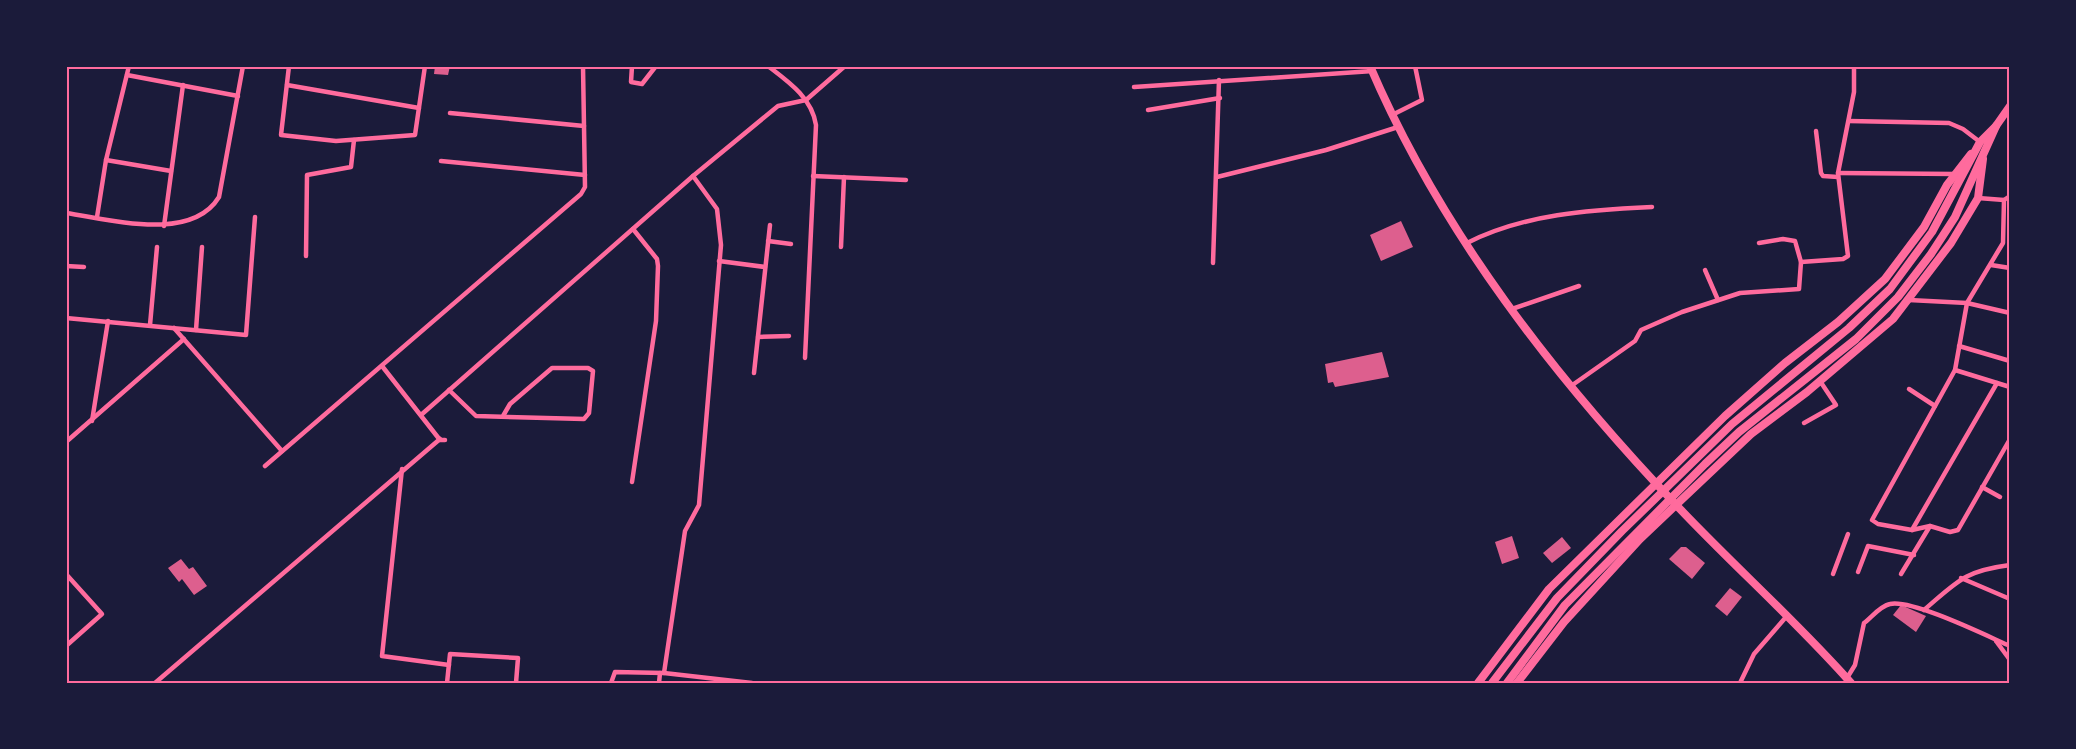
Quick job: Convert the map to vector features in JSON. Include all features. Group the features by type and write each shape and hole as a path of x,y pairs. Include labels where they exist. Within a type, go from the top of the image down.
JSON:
{"main road":[{"path":"1372,69 1398,128 1467,243 1512,309 1571,386 1677,506 1849,681"},
{"path":"1478,683 1549,589 1725,416 1885,279 1924,227 1955,174 2010,106"},
{"path":"1507,683 1565,605 1705,464 1739,432 1856,339 1883,314 1931,254 1965,198 1996,126"},
{"path":"1492,683 1557,598 1622,531 1732,423 1849,328 1885,295 1922,247 1954,193 1974,151"},
{"path":"1517,683 1587,597 1640,539 1751,434 1877,334 1910,300 1951,243 1978,198 1983,159"}],"street":[{"path":"97,217 106,160 129,66"},
{"path":"66,213 164,226 175,224 213,207 219,197 243,66"},
{"path":"289,66 281,135 312,140 354,140 415,135 425,66"},
{"path":"265,466 581,194 585,187 583,66 574,66"},
{"path":"632,66 631,82 642,84 656,66"},
{"path":"768,66 795,87 806,100 816,125 806,358"},
{"path":"421,415 693,176 778,106 806,100 845,66"},
{"path":"1392,115 1422,100 1414,66"},
{"path":"1801,262 1848,256 1838,175 1854,92 1854,66"},
{"path":"1134,87 1372,69"},
{"path":"127,75 238,96"},
{"path":"1213,263 1219,80"},
{"path":"287,85 419,108"},
{"path":"164,226 183,86"},
{"path":"1148,110 1220,98"},
{"path":"450,113 584,126"},
{"path":"1849,122 1949,123 1963,129 1980,142"},
{"path":"1217,177 1326,150 1398,128"},
{"path":"1816,131 1821,173 1826,177 1955,174"},
{"path":"306,256 307,175 351,167 354,140"},
{"path":"106,160 171,171"},
{"path":"441,161 585,175"},
{"path":"659,683 685,531 699,505 721,232 717,210 693,176"},
{"path":"813,176 906,180"},
{"path":"841,247 844,177"},
{"path":"1978,198 2004,200 2010,196"},
{"path":"2004,200 2001,248 1966,303 1955,370 1873,518 1878,524 1912,530 1930,526 1950,532 1958,531 2009,441"},
{"path":"1467,243 1492,230 1545,217 1652,207"},
{"path":"66,318 246,335 255,217"},
{"path":"754,373 770,225"},
{"path":"632,482 656,321 658,266 657,258 633,230"},
{"path":"2003,237 2010,238"},
{"path":"1571,386 1635,341 1641,330 1718,300 1748,291 1799,289 1801,262 1797,245 1792,240 1759,243"},
{"path":"768,241 791,244"},
{"path":"150,325 157,247"},
{"path":"196,330 202,247"},
{"path":"719,261 765,267"},
{"path":"1991,265 2010,268"},
{"path":"66,266 84,267"},
{"path":"1705,270 1718,300"},
{"path":"1512,309 1579,286"},
{"path":"1910,300 1966,303 2010,313"},
{"path":"92,421 108,321"},
{"path":"174,328 282,451"},
{"path":"758,337 789,336"},
{"path":"66,442 184,339"},
{"path":"1959,346 2010,361"},
{"path":"155,683 402,469 442,440 382,366"},
{"path":"449,390 472,414 503,416 586,418 593,371 588,368 552,368 510,404 503,416"},
{"path":"1955,370 2010,387"},
{"path":"1804,423 1836,405 1820,381"},
{"path":"1912,530 1997,383"},
{"path":"1910,389 1935,406"},
{"path":"402,469 382,656 449,665"},
{"path":"1982,487 2000,498"},
{"path":"1901,574 1930,526"},
{"path":"1833,573 1848,534"},
{"path":"1858,572 1868,546 1914,555"},
{"path":"1924,610 1961,578 1979,569 2010,565"},
{"path":"66,574 102,614 66,646"},
{"path":"1961,578 2010,599"},
{"path":"1849,681 1855,665 1864,623 1890,604 1903,603 1924,610 2010,646"},
{"path":"1740,683 1754,654 1786,617"},
{"path":"1995,640 2010,660"},
{"path":"447,683 450,654 518,658 516,683"},
{"path":"611,683 615,672 662,673 752,683"}],"building":[{"path":"435,66 450,66 448,75 434,74"},
{"path":"1401,221 1413,247 1381,261 1370,235"},
{"path":"1382,352 1389,377 1335,387 1333,382 1328,383 1325,364"},
{"path":"1512,536 1519,558 1502,564 1495,542"},
{"path":"1562,537 1571,548 1552,563 1543,553"},
{"path":"1681,547 1686,547 1705,563 1692,579 1669,559"},
{"path":"181,559 189,569 193,567 207,586 194,595 182,579 179,582 168,568"},
{"path":"1730,588 1742,597 1727,616 1715,606"},
{"path":"1901,605 1926,616 1916,632 1893,615"}]}
